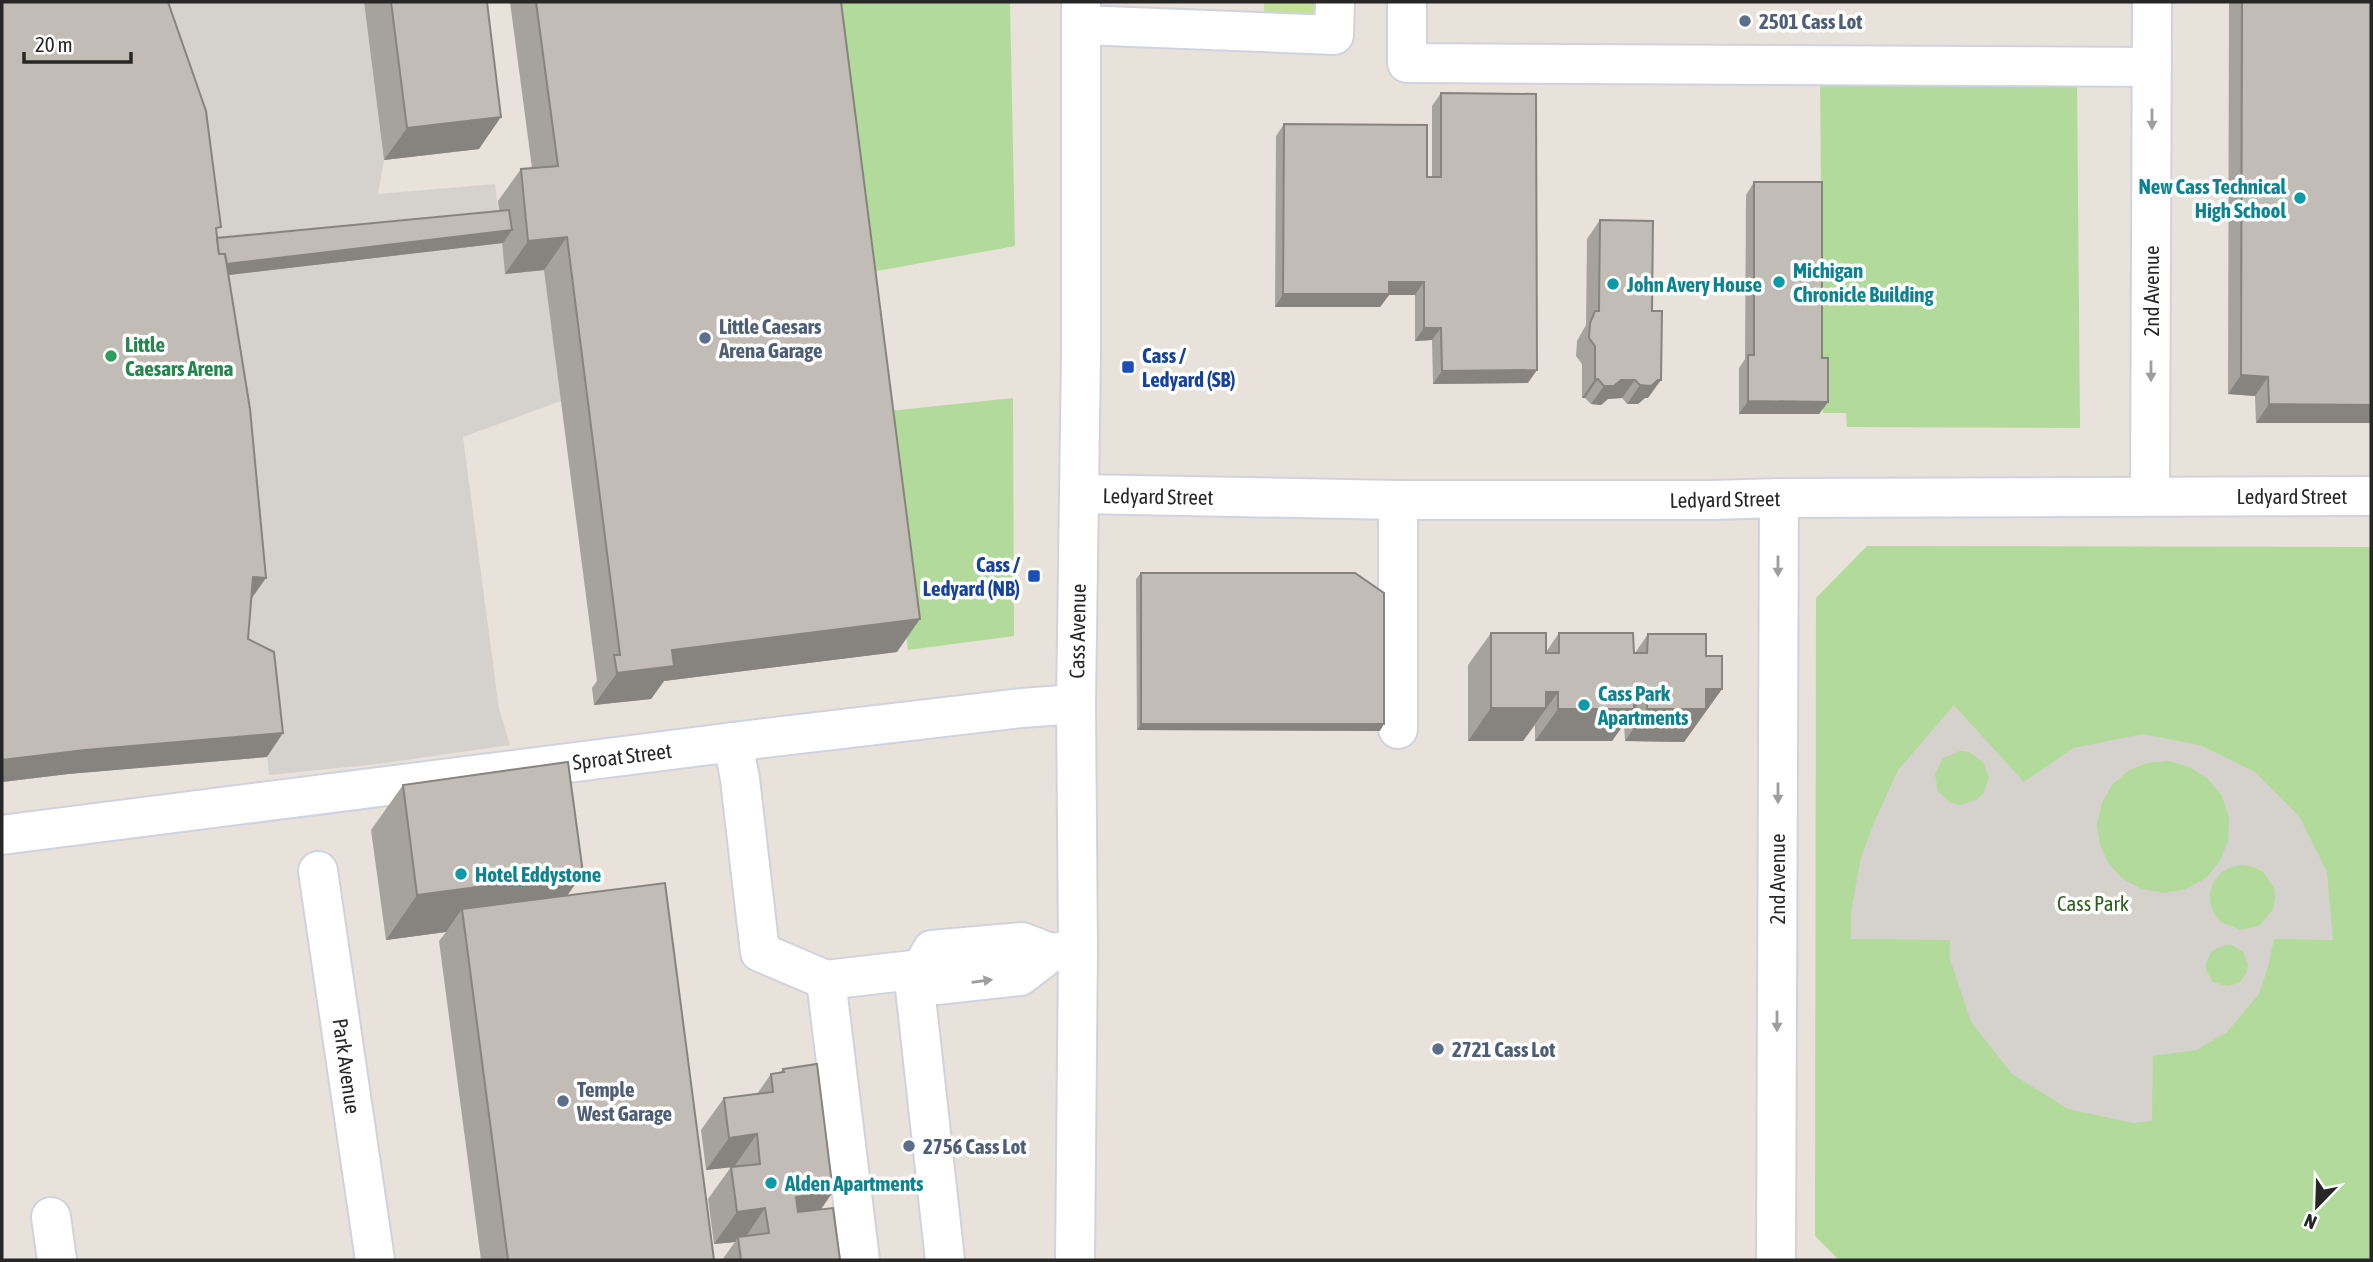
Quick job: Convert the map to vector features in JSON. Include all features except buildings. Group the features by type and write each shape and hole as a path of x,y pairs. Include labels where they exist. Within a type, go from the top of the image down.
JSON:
{"street":[{"path":"1081,14 1167,15 1334,35 1335,2"},
{"path":"1407,2 1408,64 2152,67"},
{"name":"2nd Avenue","path":"2150,495 2152,2"},
{"name":"Cass Avenue","path":"1075,1260 1064,951 1076,704 1080,494 1081,14"},
{"name":"Ledyard Street","path":"1080,494 1398,500 2371,496"},
{"name":"2nd Avenue","path":"1776,1260 1779,498"},
{"path":"1398,500 1398,729"},
{"name":"Sproat Street","path":"2,835 688,747 1076,704"},
{"path":"733,742 740,779 760,953 826,980 917,969 933,950 1022,942 1064,951"},
{"name":"Park Avenue","path":"318,872 375,1260"},
{"path":"917,969 945,1260"},
{"path":"826,980 860,1260"},
{"path":"808,1090 828,1260"},
{"path":"51,1217 57,1260"}],"green space":[{"path":"814,2 1010,2 1015,246 849,276"},
{"path":"1264,2 1327,2 1327,46 1264,46"},
{"path":"1820,76 2077,81 2080,428 1847,427 1846,413 1823,413"},
{"path":"1013,398 1014,636 908,650 880,412"},
{"name":"Cass Park","path":"1867,546 2371,547 2371,1260 1839,1260 1815,1236 1816,598"}],"shaded area":[{"path":"143,2 364,2 384,160 378,194 495,184 505,273 545,270 561,401 463,437 499,709 510,745 378,764 269,775 267,757 230,672"},
{"path":"1954,705 2024,782 2073,748 2142,734 2200,745 2255,772 2299,816 2327,872 2333,940 2274,939 2259,994 2227,1032 2197,1050 2153,1056 2152,1121 2133,1123 2068,1109 2012,1074 1971,1022 1950,959 1950,940 1851,939 1851,911 1861,857 1898,770","holes":["1960,751 1969,752 1983,762 1989,778 1983,794 1976,800 1960,805 1951,803 1938,791 1935,774 1943,758","2168,761 2189,767 2208,779 2222,796 2229,818 2228,840 2220,861 2206,878 2186,889 2164,893 2142,889 2123,879 2109,864 2100,845 2097,824 2102,803 2112,785 2128,771 2147,763","2231,867 2253,867 2263,872 2274,888 2273,909 2260,925 2241,930 2221,922 2214,913 2210,903 2214,881","2232,945 2243,952 2248,965 2247,972 2239,983 2227,986 2213,982 2206,970 2206,963 2212,951"]}],"place":[{"name":"2501 Cass Lot","path":"1745,21"},
{"name":"New Cass Technical High School","path":"2300,198"},
{"name":"Michigan Chronicle Building","path":"1779,282"},
{"name":"John Avery House","path":"1613,284"},
{"name":"Little Caesars Arena Garage","path":"705,338"},
{"name":"Little Caesars Arena","path":"111,356"},
{"name":"Cass / Ledyard (SB)","path":"1128,367"},
{"name":"Cass / Ledyard (NB)","path":"1034,576"},
{"name":"Cass Park Apartments","path":"1584,705"},
{"name":"Hotel Eddystone","path":"461,874"},
{"name":"2721 Cass Lot","path":"1438,1049"},
{"name":"Temple West Garage","path":"563,1101"},
{"name":"2756 Cass Lot","path":"909,1146"},
{"name":"Alden Apartments","path":"771,1183"}]}
